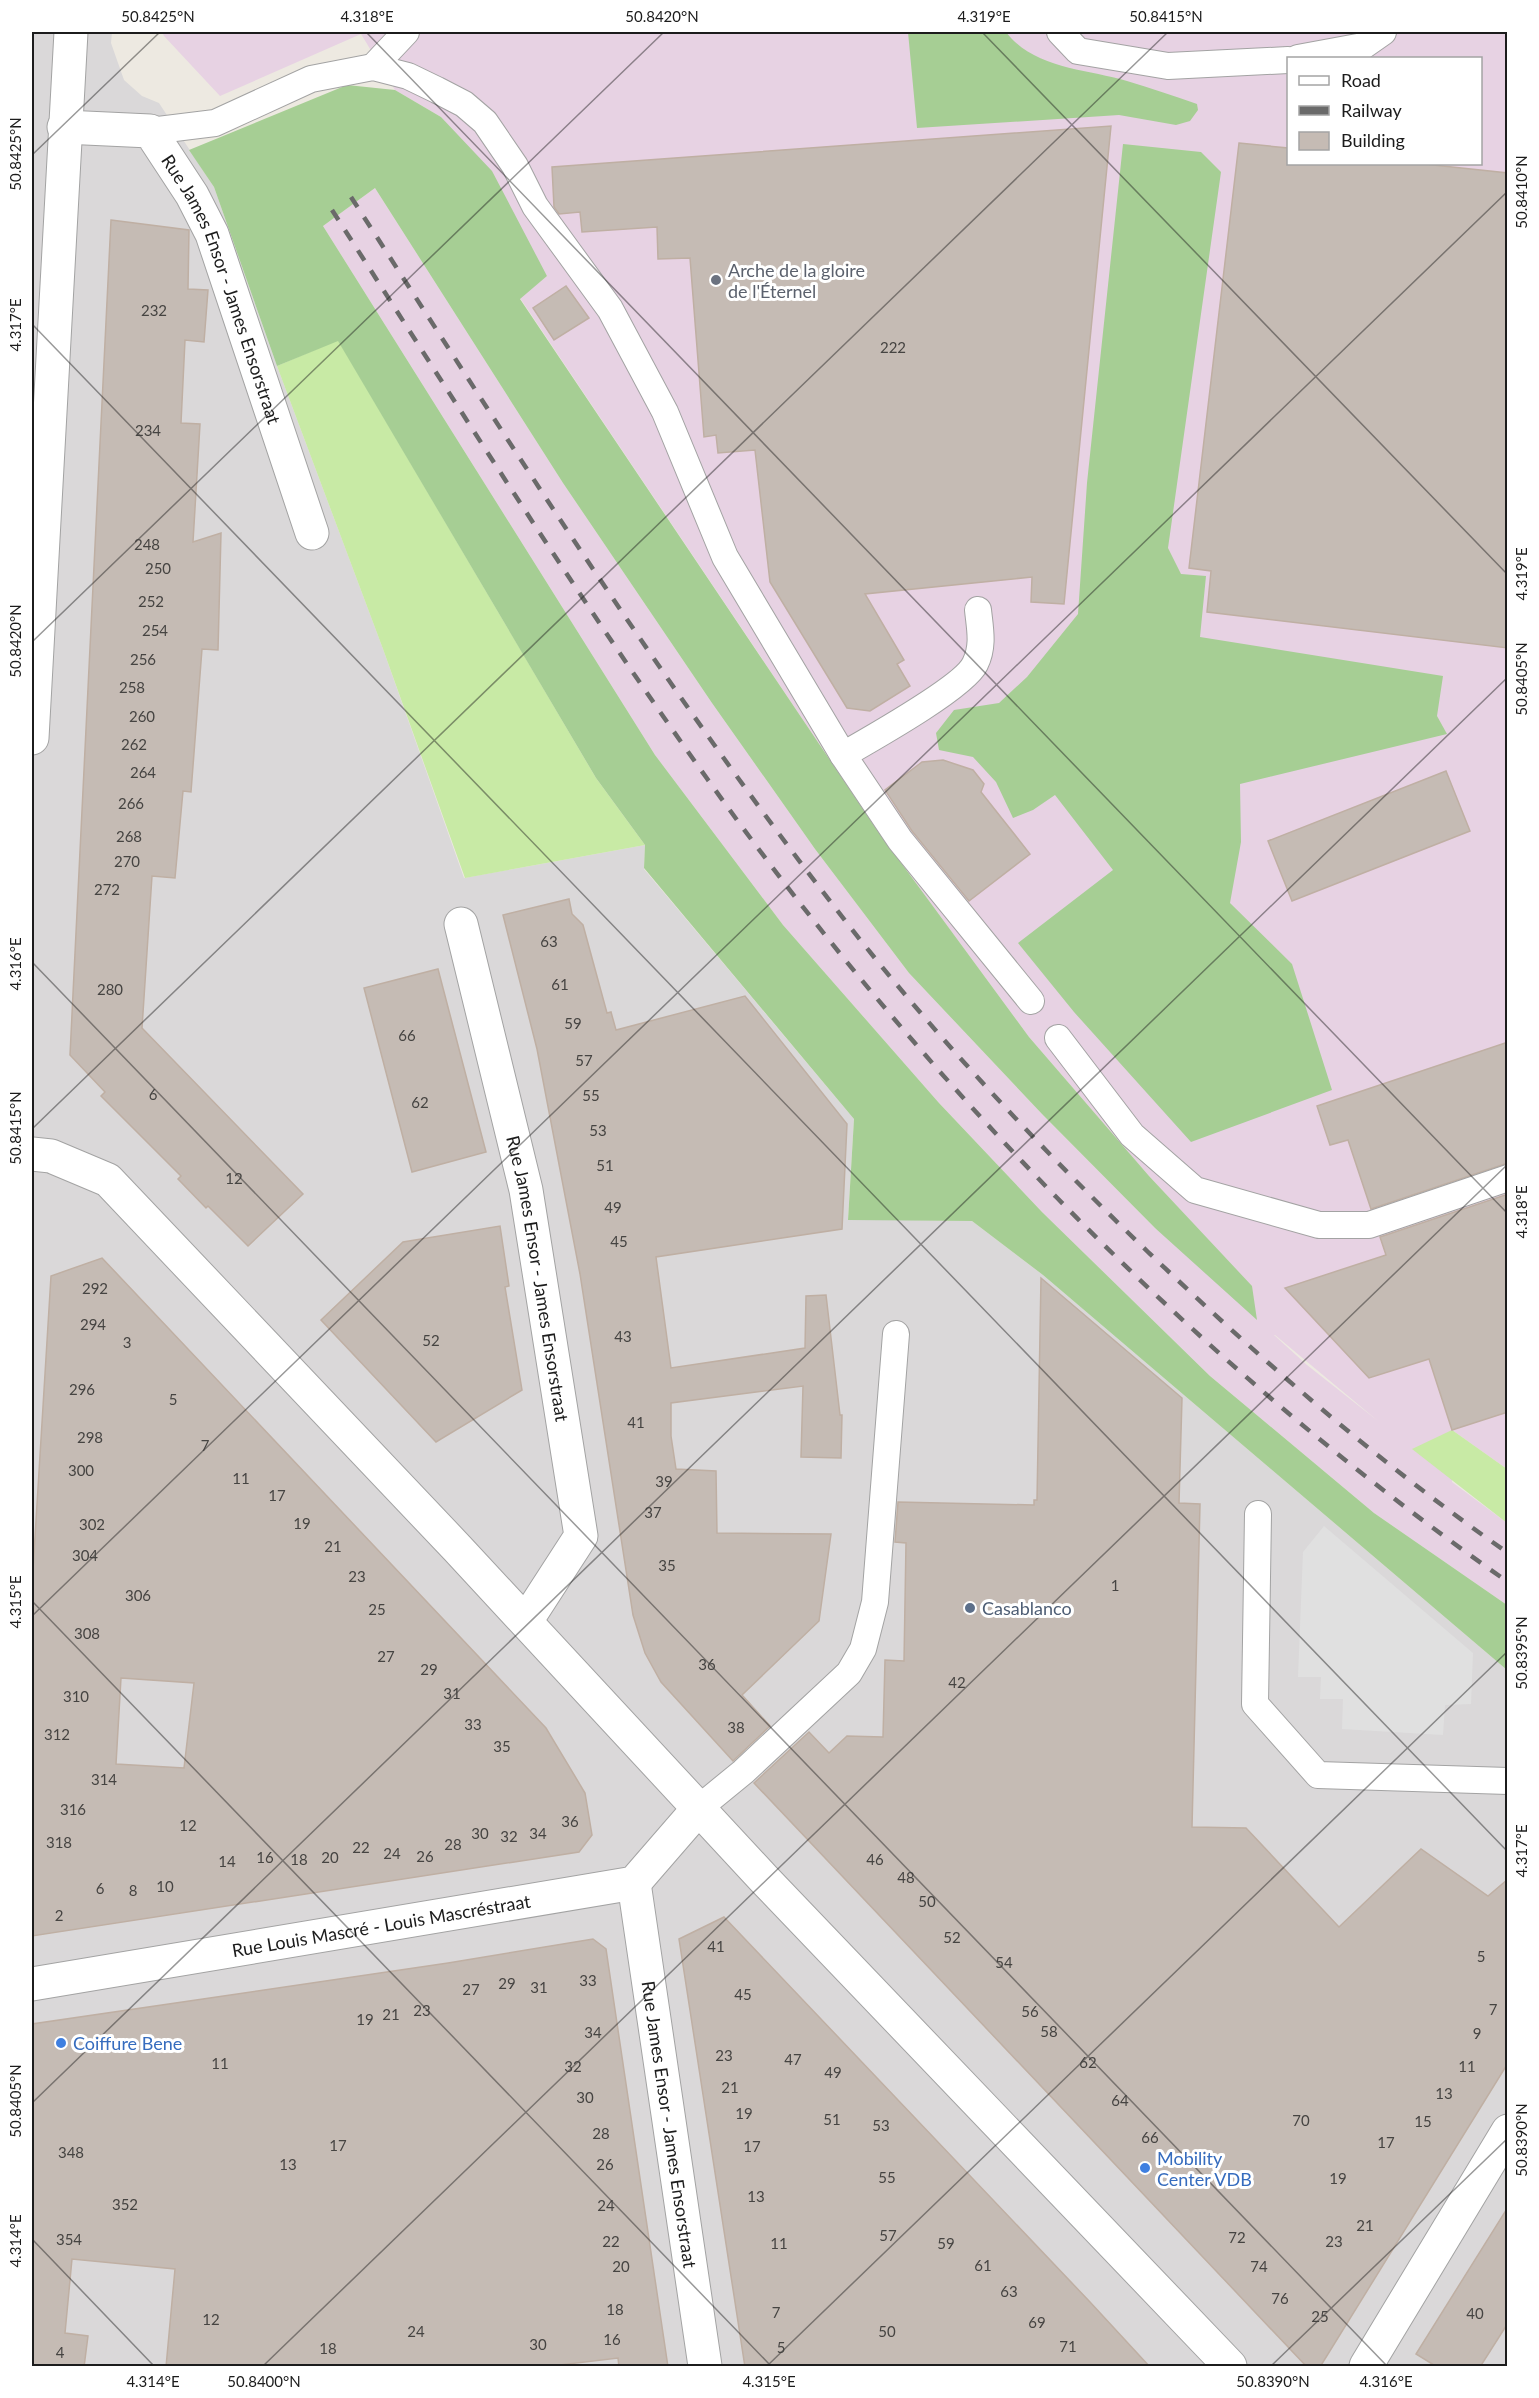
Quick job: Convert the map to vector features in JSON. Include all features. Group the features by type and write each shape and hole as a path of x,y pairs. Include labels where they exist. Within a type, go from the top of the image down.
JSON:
{"street":[{"path":"32,738 71,32"},
{"path":"64,127 150,131"},
{"name":"Rue James Ensor - James Ensorstraat","path":"150,131 192,195 212,234 312,533"},
{"name":"Rue James Ensor - James Ensorstraat","path":"461,924 526,1190 581,1536 525,1621"},
{"path":"32,1154 51,1156 108,1180 699,1808 1230,2367"},
{"path":"634,1883 699,1808"},
{"name":"Rue James Ensor - James Ensorstraat","path":"634,1883 705,2367"},
{"name":"Rue Louis Mascré - Louis Mascréstraat","path":"32,1984 634,1883"},
{"path":"1366,2367 1508,2132"}],"lane":[{"path":"373,67 406,32"},
{"path":"1060,32 1078,51 1168,66 1287,60"},
{"path":"1303,57 1363,46 1383,32"},
{"path":"150,131 215,123 311,79 373,67 408,76 437,90 464,104 485,122 515,166 536,206 610,309 665,412 725,557 843,755 900,840 1031,1001"},
{"path":"843,755 913,714 974,666 982,643 978,610"},
{"path":"1058,1038 1132,1135 1195,1190 1319,1225 1369,1225 1508,1178"},
{"path":"699,1808 743,1772 849,1673 863,1649 875,1602 896,1334"},
{"path":"1258,1514 1255,1704 1318,1775 1508,1781"}],"shaded area":[{"path":"32,32 112,32 111,43 124,80 142,96 159,103 214,187 464,878 645,845 644,869 854,1119 848,1219 972,1221 1043,1275 1507,1670 1508,2366 32,2366"},
{"path":"162,32 1507,32 1507,1469 1452,1430 1452,1482 1507,1523 1507,1605 1374,1513 1210,1376 1042,1212 939,1103 783,925 655,755 323,226 375,188 563,483 712,703 815,849 909,973 1042,1114 1155,1228 1251,1286 1149,1176 1029,1037 877,830 520,298 547,276 441,117 395,90 361,34 220,96","holes":["1275,1335 1378,1421 1307,1365"]},
{"path":"1324,1526 1473,1653 1471,1704 1445,1705 1443,1735 1342,1729 1343,1699 1320,1699 1321,1677 1298,1677 1303,1552"}],"green space":[{"path":"908,32 1006,32 1031,54 1046,61 1154,89 1197,104 1198,110 1190,121 1176,125 1119,115 917,128"},
{"path":"347,85 395,90 441,117 492,171 547,276 520,299 877,830 1029,1037 1149,1176 1252,1286 1257,1320 1155,1228 1042,1114 909,973 815,849 712,703 563,483 375,188 323,226 655,755 783,925 939,1103 1042,1212 1210,1376 1374,1513 1507,1605 1507,1670 1043,1275 972,1221 848,1220 854,1119 644,868 645,845 596,778 338,341 277,366 214,187 189,150"},
{"path":"1123,144 1201,152 1221,172 1168,548 1181,574 1206,576 1200,637 1443,676 1437,716 1447,734 1240,784 1241,842 1230,903 1292,964 1332,1090 1191,1142 1074,1012 1018,943 1113,870 1055,795 1033,810 1013,818 996,782 973,757 939,750 936,733 954,710 999,703 1027,677 1078,614 1087,483"},
{"path":"338,340 596,778 645,845 465,878 383,649 277,366"},
{"path":"1452,1430 1507,1469 1507,1523 1412,1449"}],"building":[{"path":"1111,126 1064,604 1031,602 1032,577 865,594 904,660 897,664 910,686 870,711 847,708 770,582 755,450 718,453 716,435 704,437 690,258 658,259 657,227 582,232 580,212 559,214 554,207 552,167"},
{"path":"1239,143 1287,148 1287,165 1433,165 1508,173 1508,648 1207,612 1211,571 1189,568"},
{"path":"111,220 189,230 188,289 208,290 204,342 185,340 181,423 200,424 193,542 221,533 218,650 202,649 191,792 183,791 175,878 152,876 142,1028 303,1194 248,1246 178,1179 181,1176 101,1096 105,1092 70,1055"},
{"path":"566,286 589,318 554,340 533,308"},
{"path":"943,760 973,770 984,784 981,792 1030,854 969,901 912,831 885,790 922,762"},
{"path":"1446,771 1470,831 1292,901 1268,841"},
{"path":"569,899 572,914 583,925 607,1013 611,1012 616,1030 745,996 847,1124 842,1229 656,1257 671,1368 805,1348 806,1296 826,1295 840,1415 842,1415 841,1458 801,1457 803,1386 671,1403 671,1436 676,1469 716,1471 717,1533 831,1534 819,1621 742,1695 770,1726 733,1761 661,1682 645,1653 633,1615 580,1274 537,1049 503,915"},
{"path":"438,969 486,1152 412,1172 364,988"},
{"path":"1508,1042 1508,1163 1371,1209 1348,1140 1330,1145 1317,1106"},
{"path":"1508,1194 1508,1412 1452,1430 1429,1359 1369,1378 1285,1288 1386,1255 1380,1237"},
{"path":"500,1226 509,1286 505,1287 522,1390 436,1442 321,1320 403,1242"},
{"path":"102,1258 546,1728 585,1793 592,1835 579,1852 32,1936 32,1586 51,1276","holes":["121,1678 194,1683 184,1768 116,1764"]},
{"path":"1041,1278 1182,1398 1179,1503 1200,1504 1192,1827 1246,1828 1339,1927 1421,1849 1488,1896 1508,1879 1508,2063 1320,2367 1307,2367 754,1783 809,1732 829,1753 847,1736 883,1737 885,1660 904,1661 906,1543 895,1542 898,1502 1034,1505 1034,1500 1037,1500"},
{"path":"724,1917 1150,2367 745,2367 679,1939"},
{"path":"593,1939 606,1949 668,2367 619,2367 618,2358 543,2367 166,2367 175,2269 72,2259 65,2333 88,2336 84,2367 32,2367 32,2024 448,1963"},
{"path":"1508,2207 1508,2323 1480,2367 1437,2367 1416,2354"}],"railway":[{"path":"351,197 525,467 644,645 768,820 869,951 945,1041 1065,1170 1191,1292 1367,1447 1508,1553"},
{"path":"332,210 530,518 684,746 819,928 906,1033 997,1134 1091,1232 1190,1327 1292,1417 1398,1502 1508,1582"}],"place":[{"name":"Arche de la gloire de l'Éternel","path":"716,280"},
{"name":"Casablanco","path":"970,1608"},
{"name":"Coiffure Bene","path":"61,2043"},
{"name":"Mobility Center VDB","path":"1145,2168"}]}
